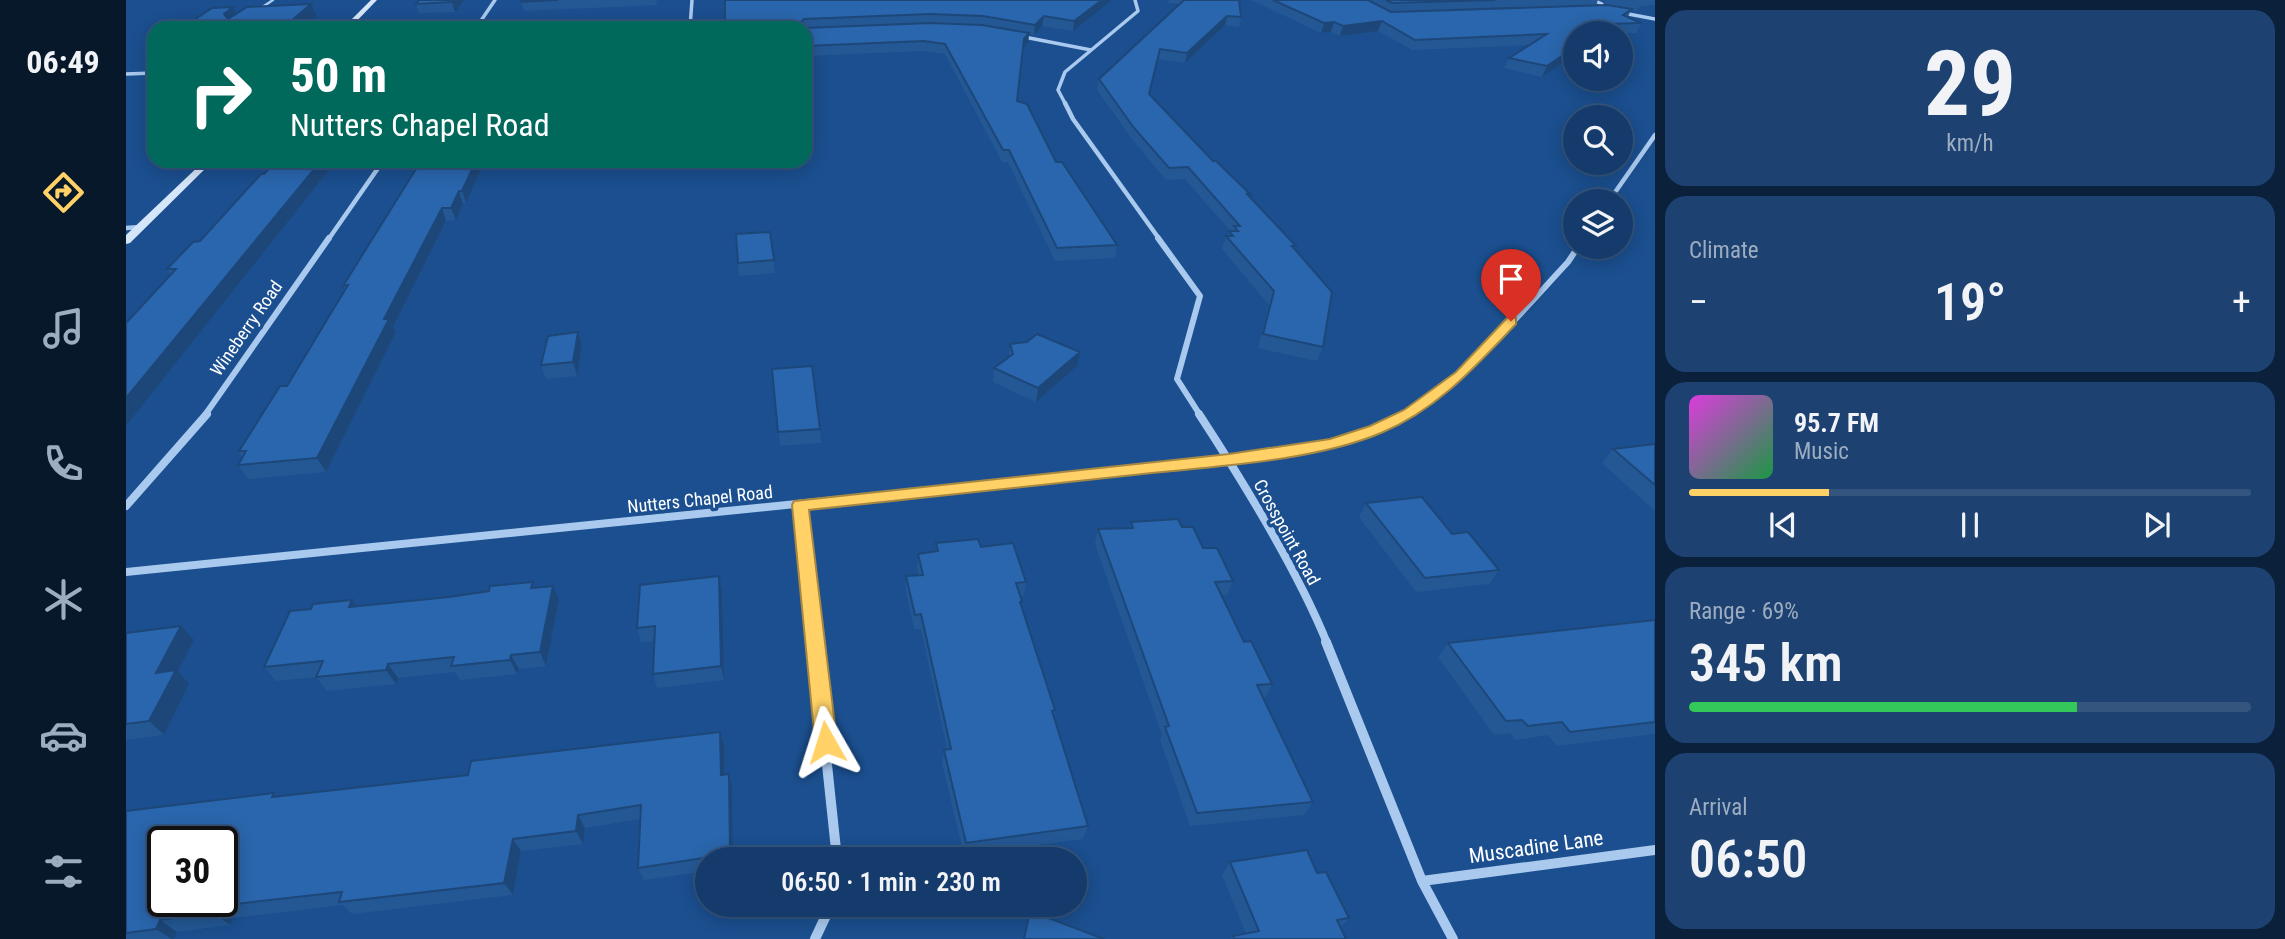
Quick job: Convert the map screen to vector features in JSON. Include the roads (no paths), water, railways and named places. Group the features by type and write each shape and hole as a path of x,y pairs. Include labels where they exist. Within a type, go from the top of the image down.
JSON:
{"street":[{"path":"353,21 374,0"},
{"path":"481,21 495,0"},
{"path":"690,21 692,0"},
{"name":"Crosspoint Road","path":"1135,0 1138,10 1065,72 1058,90 1073,119 1200,296 1178,379 1229,460 1314,612 1422,881 1453,939"},
{"path":"1590,10 1604,10 1602,4 1593,0"},
{"path":"1616,12 1655,19"},
{"path":"1009,34 1091,50"},
{"path":"126,74 147,73"},
{"path":"1617,189 1655,135"},
{"path":"126,242 202,168"},
{"name":"Wineberry Road","path":"126,506 209,411 378,168"},
{"path":"126,228 141,227"},
{"name":"Nutters Chapel Road","path":"126,572 1229,460 1331,443 1376,430 1409,413 1461,375 1570,259"},
{"path":"800,505 836,847"},
{"name":"Muscadine Lane","path":"1422,881 1655,850"},
{"path":"815,939 825,917"}],"lane":[{"path":"253,14 272,0"}]}
